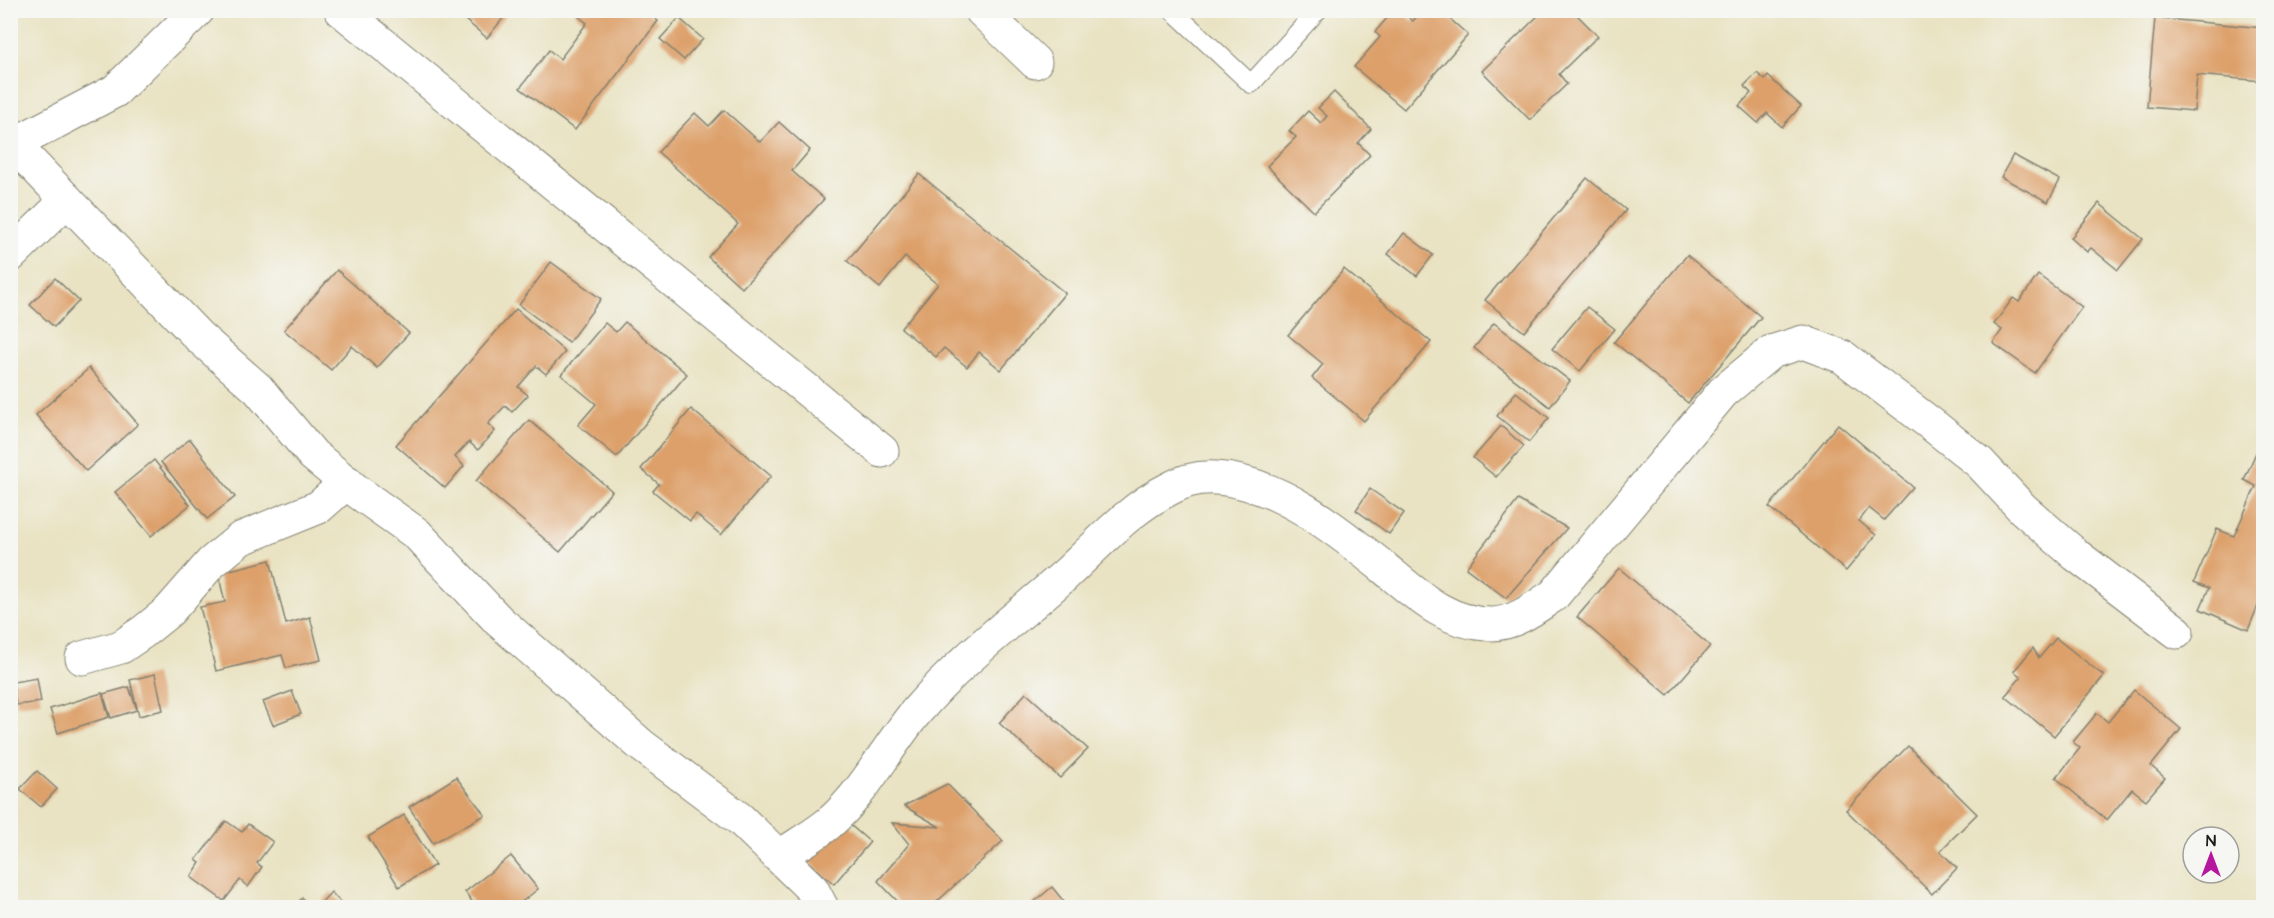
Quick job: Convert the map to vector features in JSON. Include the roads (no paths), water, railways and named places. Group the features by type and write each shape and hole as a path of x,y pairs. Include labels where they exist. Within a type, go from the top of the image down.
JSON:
{"street":[{"path":"198,10 115,91 12,143 199,336 258,389 313,454 417,534 499,621 642,745 740,819 812,889 822,908"},
{"path":"341,10 882,451"},
{"path":"981,10 1035,62"},
{"path":"10,256 67,201"},
{"path":"779,857 829,823 859,789 917,711 979,650 1065,575 1118,523 1168,489 1190,480 1217,478 1290,499 1352,542 1431,605 1458,620 1494,624 1523,615 1554,595 1723,392 1771,352 1803,342 1843,357 1935,427 1980,463 2022,508 2076,555 2177,632"},
{"path":"82,658 121,647 169,611 211,563 240,539 319,507 347,482"}],"lane":[{"path":"1172,10 1251,84 1318,10"}]}
